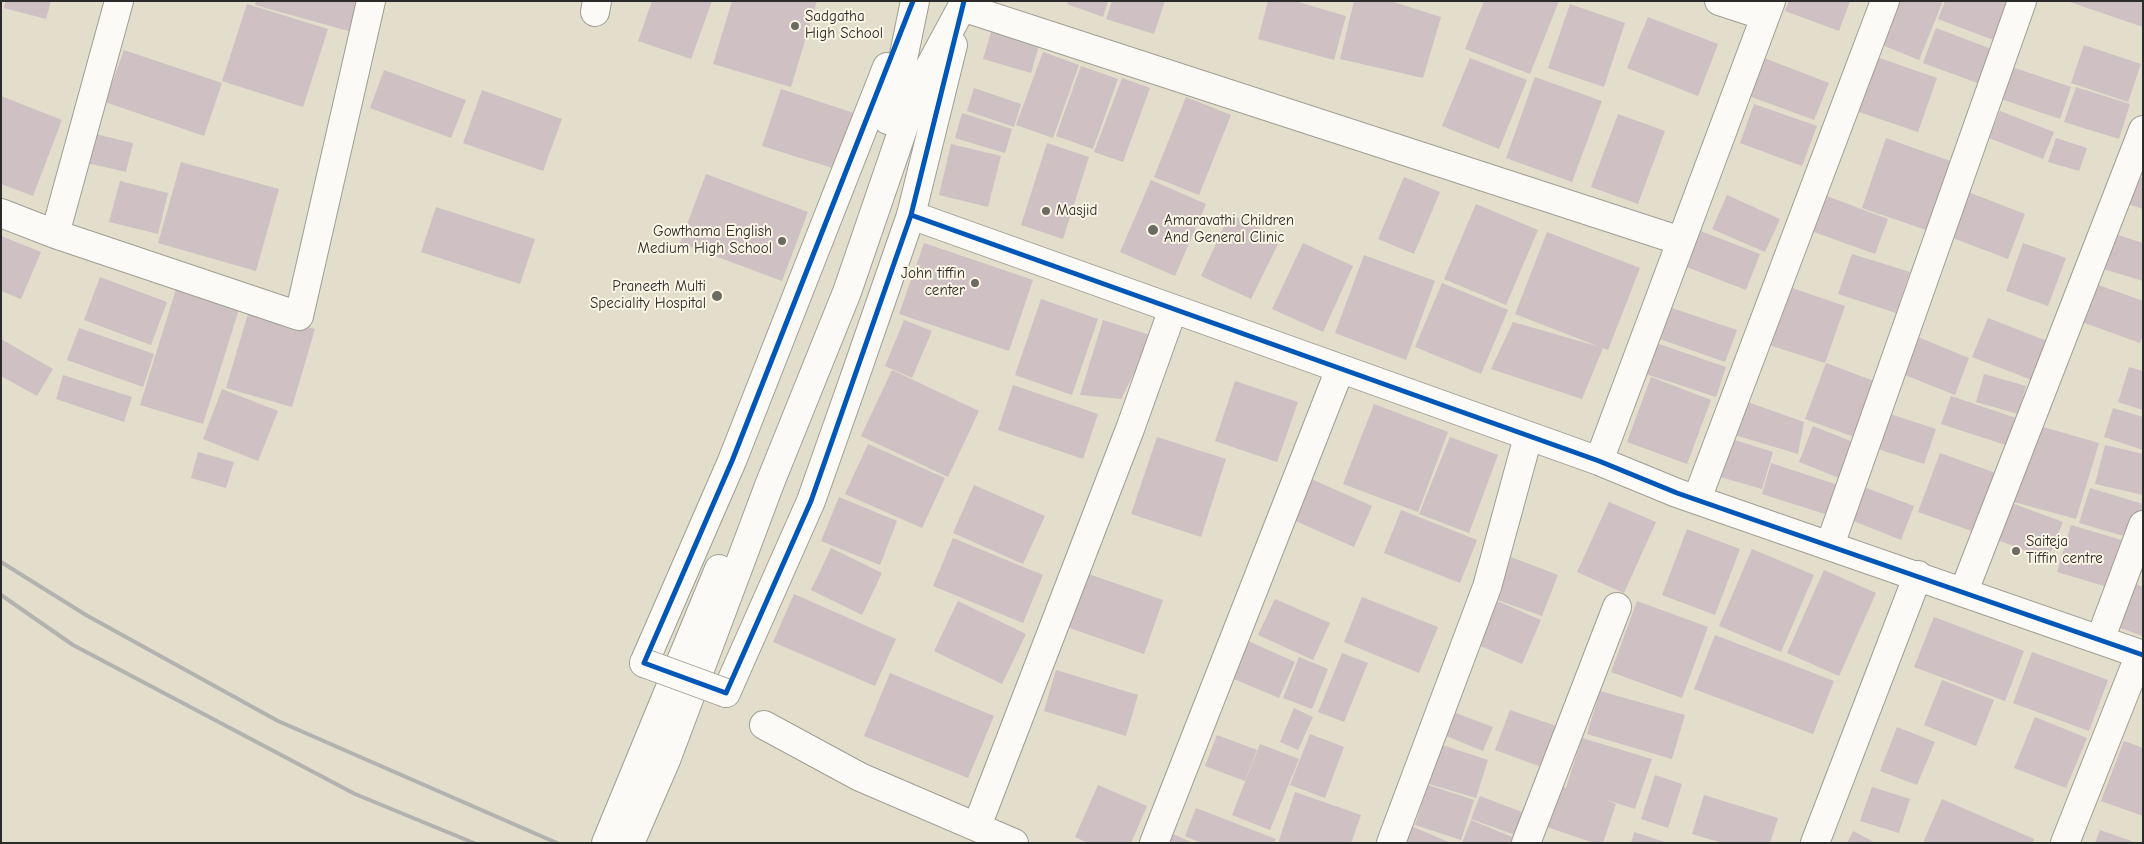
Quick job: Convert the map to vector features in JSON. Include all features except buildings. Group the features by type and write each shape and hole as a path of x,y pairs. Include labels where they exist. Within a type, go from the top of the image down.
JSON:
{"street":[{"path":"55,234 119,1"},
{"path":"1,213 55,234 300,316 371,1"},
{"path":"914,1 732,461 644,663 726,693 811,501 911,215 963,4"},
{"path":"606,843 648,737 768,451 860,216 896,93 914,1"},
{"path":"1599,462 1768,9 1719,1"},
{"path":"1697,499 1885,1"},
{"path":"1830,545 2022,1"},
{"path":"963,4 1681,241"},
{"path":"630,843 666,760 770,483 848,292 915,94 963,4"},
{"path":"1964,591 2143,130"},
{"path":"911,215 1528,436 1697,499 1964,591 2141,655 2064,843"},
{"path":"977,826 1126,438 1173,309"},
{"path":"1154,843 1340,369"},
{"path":"1390,843 1487,587 1528,436"},
{"path":"2100,640 2143,525"},
{"path":"1815,843 1918,575"},
{"path":"1526,843 1617,607"},
{"path":"764,725 860,777 1014,843"}],"railway":[{"path":"1,562 86,615 278,721 557,843"},
{"path":"1,595 73,645 355,794 474,843"}],"cycle path":[{"path":"913,1 732,461 644,663 726,693 811,501 911,215 964,1"},
{"path":"911,215 1599,461 1677,493 2143,655"}],"place":[{"name":"Sadgatha High School","path":"795,26"},
{"name":"Masjid","path":"1046,211"},
{"name":"Amaravathi Children And General Clinic","path":"1153,230"},
{"name":"Gowthama English Medium High School","path":"782,241"},
{"name":"John tiffin center","path":"975,283"},
{"name":"Praneeth Multi Speciality Hospital","path":"717,296"},
{"name":"Saiteja Tiffin centre","path":"2016,551"}]}
